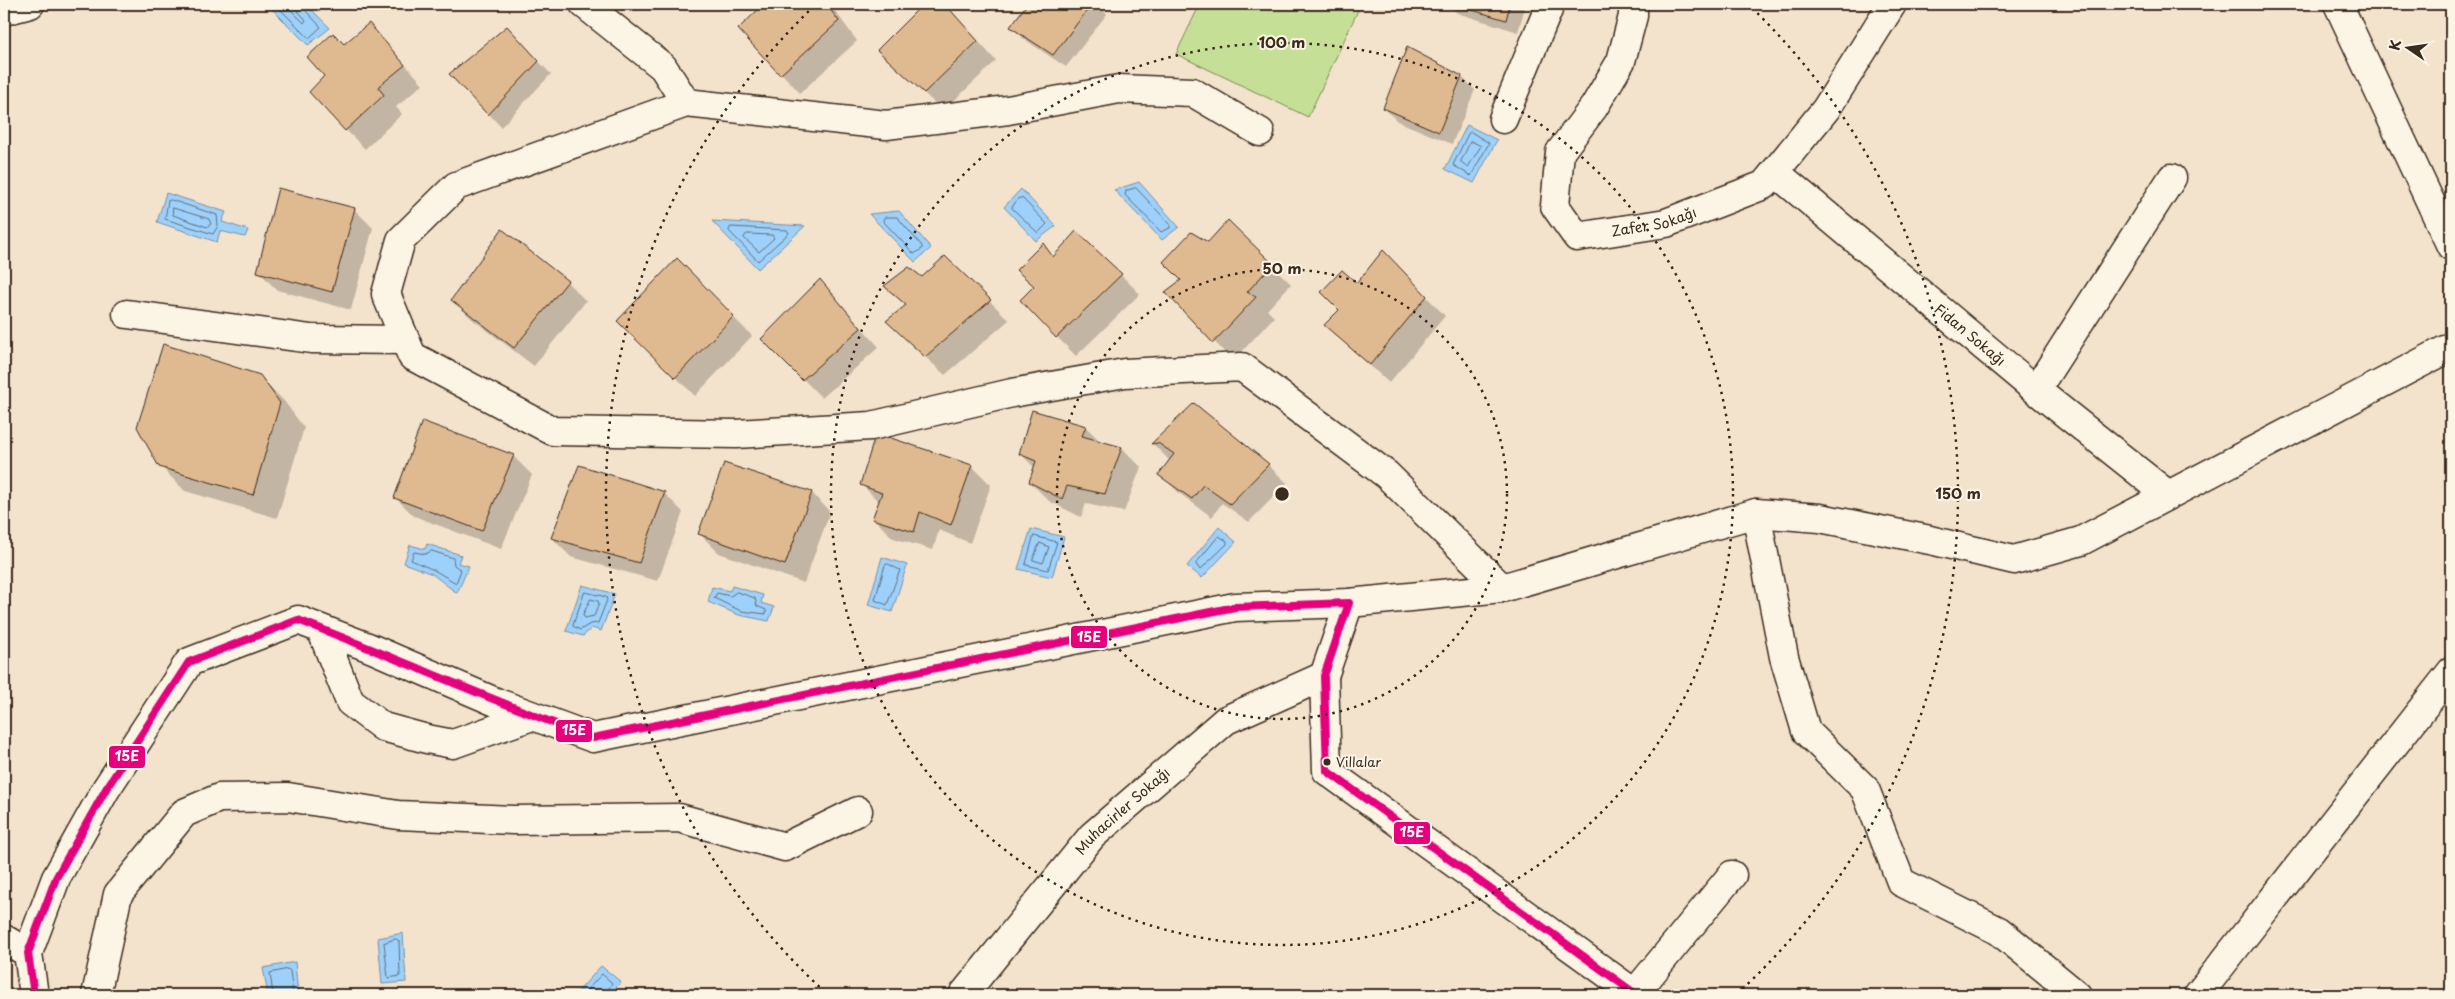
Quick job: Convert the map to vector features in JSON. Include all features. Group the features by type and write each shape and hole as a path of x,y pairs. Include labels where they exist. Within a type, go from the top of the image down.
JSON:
{"street":[{"path":"4,11 30,4"},
{"path":"584,4 663,67 686,103"},
{"path":"1503,119 1548,10 1546,4"},
{"name":"Zafer Sokağı","path":"1633,4 1633,16 1621,61 1594,106 1560,152 1555,206 1577,237 1666,223 1764,185 1826,109 1892,4"},
{"path":"2338,4 2451,246"},
{"path":"1260,132 1192,92 1119,88 1008,110 886,125 686,103 456,186 401,240 386,294 412,356 553,431 736,434 870,426 1012,393 1125,373 1242,366 1387,475 1502,588"},
{"name":"Fidan Sokağı","path":"1775,172 2036,390 2168,495"},
{"path":"2036,390 2172,178"},
{"path":"127,314 311,339 406,340"},
{"path":"34,995 28,953 56,878 106,789 189,662 298,620 532,716 594,738 1235,607 1348,603 1502,588 1756,513 1820,518 1930,540 2014,560 2081,542 2451,347"},
{"path":"1756,513 1784,657 1806,732 1865,789 1901,882 1999,931 2077,995"},
{"path":"1348,603 1324,676 1327,771 1636,994 1732,875"},
{"path":"321,629 350,702 383,727 453,744 532,716"},
{"path":"2198,995 2451,672"},
{"name":"Muhacirler Sokağı","path":"963,995 1092,836 1226,720 1324,676"},
{"path":"96,995 118,894 184,813 219,798 288,797 398,816 513,820 679,818 785,847 858,811"},
{"path":"4,939 28,953"}],"green space":[{"path":"1200,4 1361,4 1308,117 1176,54"}],"water":[{"path":"276,4 306,4 330,28 308,45 271,8"},
{"path":"1467,125 1497,140 1474,183 1445,169"},
{"path":"1139,182 1179,227 1162,240 1114,190"},
{"path":"1021,189 1056,226 1036,241 1004,207"},
{"path":"166,193 226,212 222,222 248,230 245,237 220,231 217,242 157,222"},
{"path":"899,211 931,248 915,262 869,214"},
{"path":"712,221 805,226 758,269"},
{"path":"1219,527 1236,542 1202,578 1187,566"},
{"path":"1031,529 1064,537 1052,577 1018,569"},
{"path":"427,544 461,555 458,563 469,566 457,593 432,574 404,563 410,545 425,549"},
{"path":"882,557 907,565 892,612 868,605"},
{"path":"582,585 615,594 601,631 592,628 583,636 566,631"},
{"path":"732,586 763,595 761,603 774,607 769,621 739,615 708,602 712,587 730,591"},
{"path":"403,933 406,982 382,984 378,938"},
{"path":"295,962 298,995 268,995 263,968"},
{"path":"601,966 621,982 609,995 575,995"}],"building":[{"path":"764,4 826,4 839,21 780,75 738,29"},
{"path":"923,4 945,4 978,41 924,93 877,50"},
{"path":"1027,4 1092,4 1053,55 1010,27"},
{"path":"1452,4 1510,4 1506,20"},
{"path":"369,23 405,65 378,87 384,95 345,131 309,92 324,76 307,57 333,33 344,44"},
{"path":"507,26 539,61 488,115 449,74"},
{"path":"1407,47 1462,76 1439,132 1383,108"},
{"path":"278,188 355,208 332,292 257,272"},
{"path":"1228,220 1273,264 1247,292 1256,297 1213,343 1165,292 1181,280 1163,262 1191,232 1208,242"},
{"path":"502,229 568,281 514,348 451,300"},
{"path":"1076,231 1122,274 1056,338 1020,300 1034,286 1016,270 1043,243 1053,257"},
{"path":"1383,250 1427,296 1370,365 1324,325 1339,310 1321,292 1342,270 1357,283"},
{"path":"945,256 991,300 925,357 886,321 906,305 884,286 909,267 922,277"},
{"path":"677,258 734,316 675,378 617,321"},
{"path":"820,279 861,328 802,380 761,339"},
{"path":"163,344 260,375 280,403 253,495 159,467 137,427"},
{"path":"1194,403 1269,464 1230,504 1203,485 1192,499 1158,475 1174,454 1158,443 1151,444"},
{"path":"1032,410 1086,426 1082,436 1122,447 1105,494 1067,486 1062,499 1029,482 1036,461 1019,454"},
{"path":"422,421 514,455 482,531 394,498"},
{"path":"876,433 972,465 951,525 920,512 914,532 872,519 882,493 860,485"},
{"path":"724,463 812,492 785,565 698,534"},
{"path":"579,465 665,492 639,563 551,538"}],"transit line":[{"name":"15E","path":"1349,603 1324,676 1327,771 1637,995"},
{"name":"15E","path":"34,995 28,953 56,878 106,789 189,662 298,620 593,738 1235,607 1349,603"}],"place":[{"name":"Villalar","path":"1327,762"}]}
